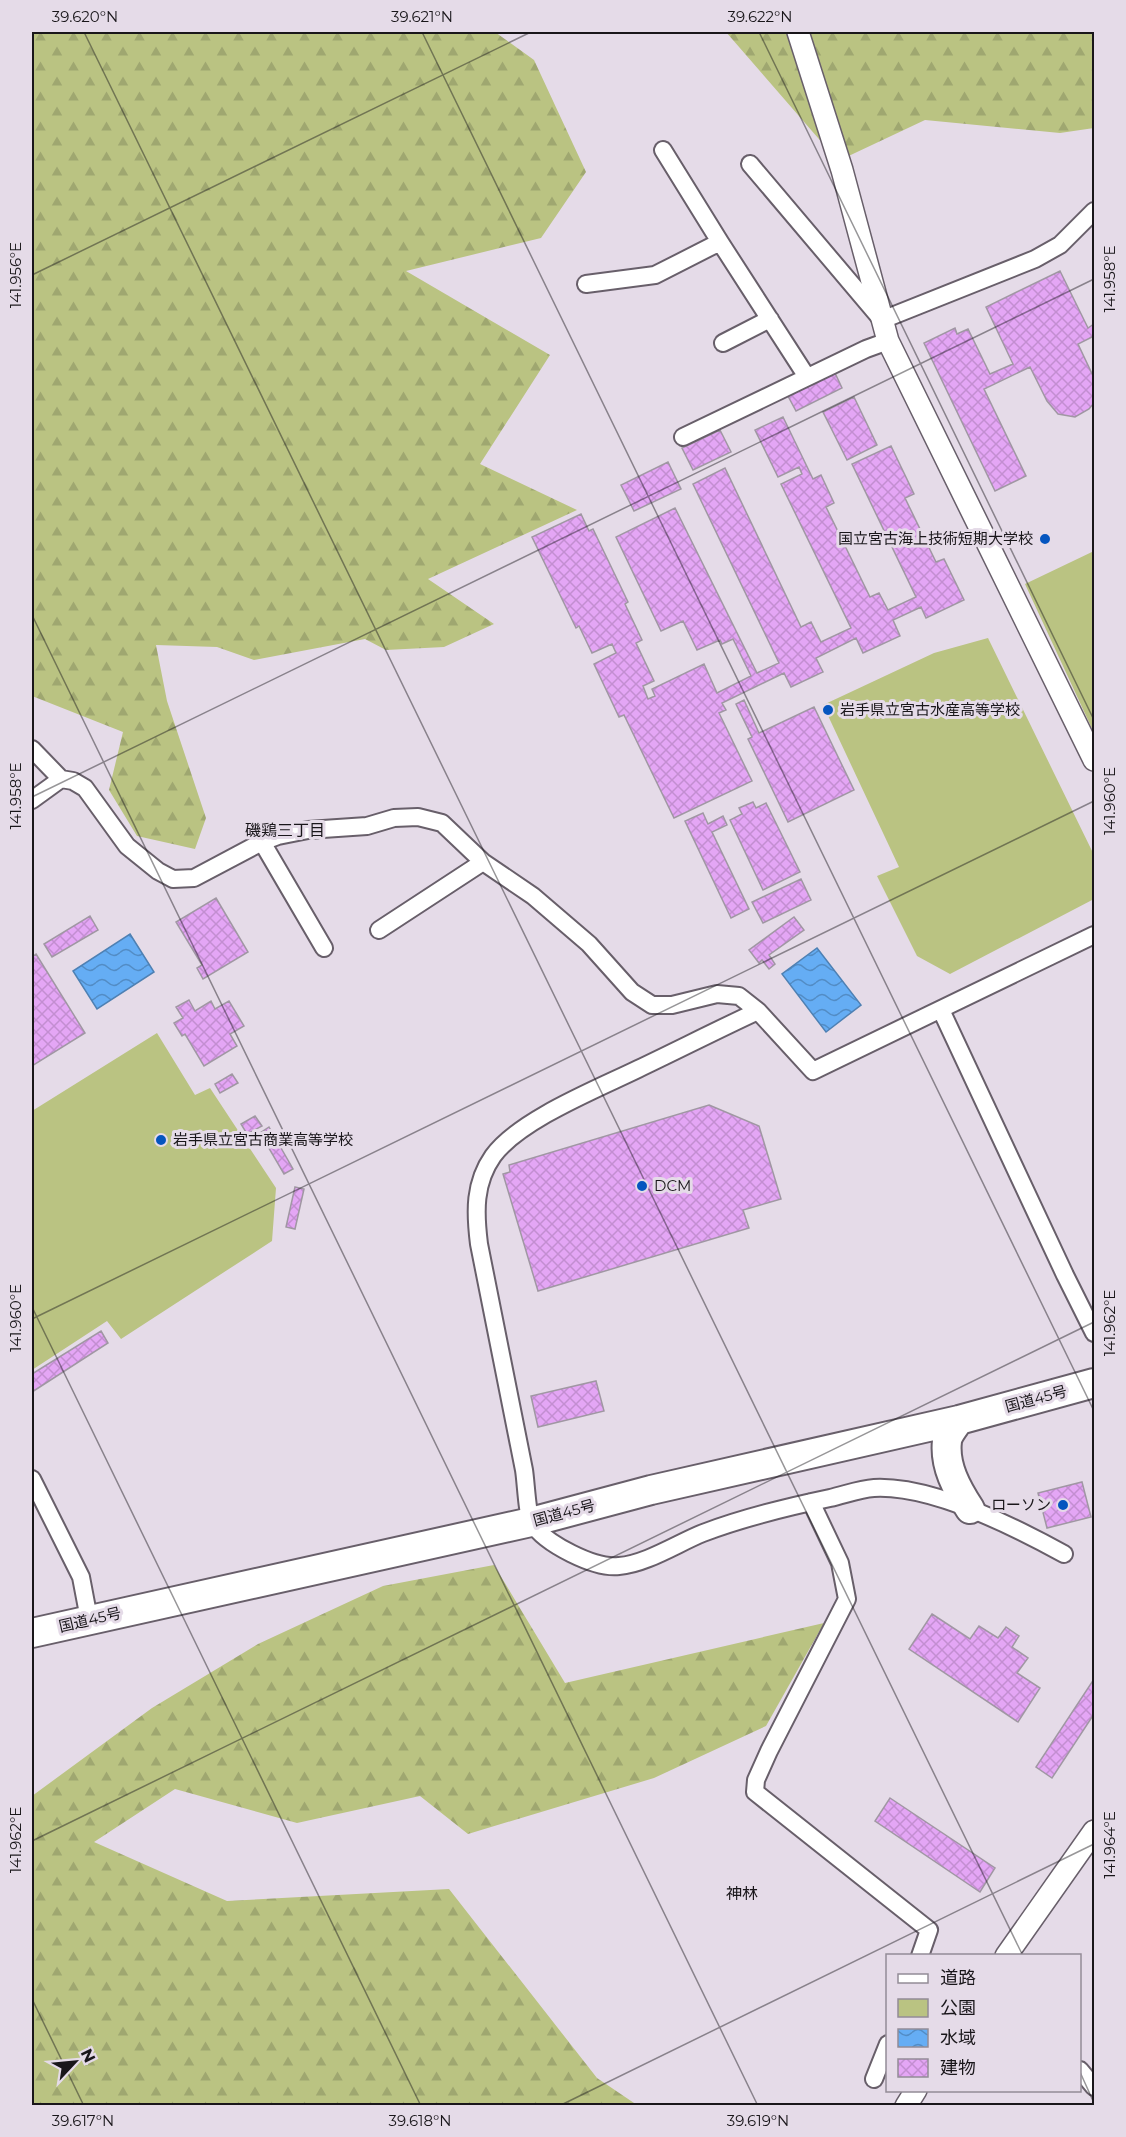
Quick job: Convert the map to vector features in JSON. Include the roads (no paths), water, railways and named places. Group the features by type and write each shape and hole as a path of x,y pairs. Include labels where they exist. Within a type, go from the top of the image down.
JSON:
{"highway":[{"name":"国道45号","path":"32,1633 531,1522 651,1490 959,1420 1095,1383"},
{"path":"959,1420 947,1439 948,1462 956,1486 970,1509"}],"street":[{"path":"798,32 842,171 888,341 1095,760"},
{"path":"663,150 807,377"},
{"path":"750,164 882,320"},
{"path":"882,320 1035,259 1060,245 1095,212"},
{"path":"586,284 655,275 720,242"},
{"path":"723,343 770,319"},
{"path":"683,437 866,349 888,341"},
{"path":"32,749 61,778 73,781 85,788 127,846 158,871 173,879 194,878 278,836 308,830 367,826 394,818 418,817 442,823 483,862 533,896 590,944 633,993 652,1005 672,1005 717,994 739,996 758,1011 813,1071 1095,935"},
{"path":"32,800 61,778"},
{"path":"262,842 324,948"},
{"path":"379,930 483,862"},
{"path":"941,1010 1065,1275 1095,1333"},
{"path":"758,1011 566,1104 521,1130 494,1155 478,1184 475,1215 479,1244 526,1481 531,1522 556,1544 577,1556 594,1562 619,1566 641,1560 703,1533 763,1512 874,1488 915,1492 970,1509 1018,1529 1064,1554"},
{"path":"32,1479 81,1577 89,1619"},
{"path":"811,1502 840,1563 847,1599 769,1751 756,1780 755,1792 929,1930 921,1954"},
{"path":"1007,1954 1095,1831"},
{"path":"874,2079 886,2049"},
{"path":"1081,2071 1095,2087"},
{"path":"906,2106 915,2092"}],"water":[{"path":"130,934 154,972 97,1009 73,971"},
{"path":"817,948 861,1005 826,1032 782,974"}],"place":[{"name":"国立宮古海上技術短期大学校","path":"1045,539"},
{"name":"岩手県立宮古水産高等学校","path":"828,710"},
{"name":"岩手県立宮古商業高等学校","path":"161,1140"},
{"name":"DCM","path":"642,1186"},
{"name":"ローソン","path":"1063,1505"}],"district":[{"name":"磯鶏三丁目","path":"285,830"},
{"name":"神林","path":"742,1893"}]}
